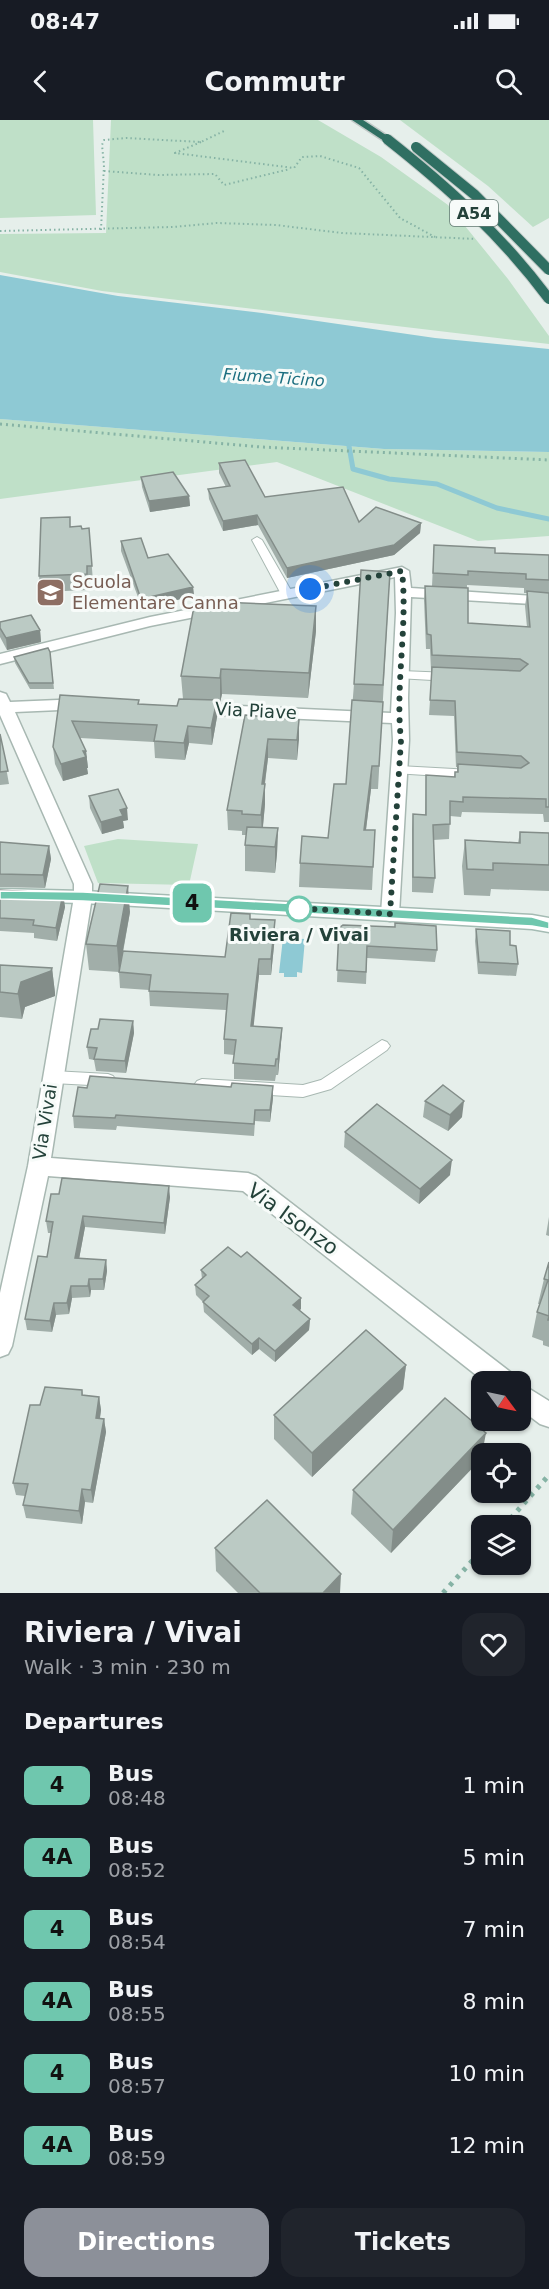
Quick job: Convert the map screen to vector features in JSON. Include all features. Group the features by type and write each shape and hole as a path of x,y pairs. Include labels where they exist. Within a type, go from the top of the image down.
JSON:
{"highway":[{"name":"A54","path":"357,120 392,136 437,162 475,195 549,270"},
{"name":"A54","path":"376,120 497,234 549,299"}],"street":[{"path":"0,659 60,642 402,571 405,592 399,718 401,740 390,914"},
{"path":"405,592 549,601"},
{"path":"83,897 83,884 3,702 93,704"},
{"name":"Via Piave","path":"175,708 399,718"},
{"path":"0,895 83,897 532,921 549,925"},
{"name":"Via Vivai","path":"0,1346 39,1166 83,897"},
{"name":"Via Isonzo","path":"39,1166 248,1182 490,1371"},
{"path":"531,1402 549,1416"}],"lane":[{"path":"257,540 287,594"},
{"path":"401,675 459,677"},
{"path":"399,771 483,775"},
{"path":"184,1084 303,1091 326,1085 382,1046"},
{"path":"53,1077 124,1081"}],"path":[{"path":"224,131 175,153 294,168"},
{"path":"101,230 104,171 102,145 104,140 126,138 201,142"},
{"path":"104,171 158,175 216,174 218,180 225,184 241,183 257,179 268,173 294,168 302,157 312,155 359,168 400,218 435,237"},
{"path":"0,231 101,230 217,223 276,225 342,233 480,240"},
{"path":"0,424 261,447 549,460"},
{"path":"514,1515 549,1475"},
{"path":"443,1593 471,1562"}],"green space":[{"path":"0,120 93,120 96,215 0,218"},
{"path":"111,120 318,120 381,157 448,205 508,279 549,336 549,344 102,291 0,272 0,234 106,233"},
{"path":"400,120 549,120 549,218 533,227 488,186"},
{"path":"0,419 384,449 549,452 549,536 478,541 277,462 0,499"},
{"path":"118,839 198,844 189,885 98,883 84,846"}],"water":[{"name":"Fiume Ticino","path":"0,275 118,296 262,313 435,338 549,349 549,452 384,449 0,419"},
{"path":"283,938 305,939 302,973 297,972 297,977 284,977 284,973 279,973"}],"building":[{"path":"245,460 265,497 343,487 359,522 376,507 421,523 394,545 287,568 257,515 223,521 208,489 230,486 219,463"},
{"path":"173,472 189,496 149,501 141,477"},
{"path":"70,517 70,527 89,528 92,566 87,566 87,574 39,576 41,518"},
{"path":"141,538 148,558 168,554 193,587 141,599 121,541"},
{"path":"434,545 495,548 495,553 549,555 549,580 526,579 526,574 468,571 468,575 433,573"},
{"path":"361,570 390,572 383,685 354,684"},
{"path":"425,586 468,588 468,623 530,627 527,591 549,593 549,807 546,807 546,799 463,797 463,802 450,801 450,824 433,825 435,878 413,877 413,814 426,815 426,775 455,777 458,764 521,768 529,763 521,756 457,752 455,701 430,700 432,667 520,671 528,664 520,659 432,655 431,635 427,634"},
{"path":"195,601 316,606 309,673 221,669 220,678 181,676"},
{"path":"31,615 40,630 6,638 0,628 0,622"},
{"path":"48,648 53,683 29,683 14,657"},
{"path":"60,695 139,700 138,704 177,706 179,699 217,700 211,728 188,726 184,743 154,741 157,725 72,721 86,751 83,751 86,757 61,764 53,747"},
{"path":"352,700 383,702 379,766 372,766 364,830 375,830 373,867 300,863 302,836 328,838 334,784 346,784"},
{"path":"245,715 299,720 297,740 268,739 262,784 265,784 261,815 227,810"},
{"path":"0,734 8,771 0,772"},
{"path":"118,789 127,808 120,810 123,816 101,822 89,796"},
{"path":"247,827 278,828 275,847 245,845"},
{"path":"520,832 549,833 549,865 493,863 493,870 467,869 465,840 520,843"},
{"path":"0,842 49,846 43,875 0,874"},
{"path":"100,884 128,886 117,946 86,944"},
{"path":"0,890 63,894 56,928 33,925 34,920 0,918"},
{"path":"231,913 250,914 250,919 275,920 271,959 259,959 251,1026 282,1028 275,1066 233,1063 236,1040 224,1039 228,994 149,991 151,975 119,972 123,951 225,957"},
{"path":"395,923 436,926 437,950 367,946 366,972 337,970 339,928 343,925 395,927"},
{"path":"476,929 510,931 510,945 516,946 518,964 479,962"},
{"path":"0,965 52,968 51,971 21,982 18,994 0,992"},
{"path":"100,1019 133,1021 125,1061 94,1059 97,1048 87,1047 91,1029 98,1029"},
{"path":"90,1076 231,1087 232,1083 273,1086 270,1110 255,1110 254,1124 116,1115 115,1118 73,1116 78,1087 87,1088"},
{"path":"443,1085 464,1101 450,1115 425,1101"},
{"path":"377,1104 452,1160 420,1189 345,1132"},
{"path":"62,1178 169,1186 164,1223 83,1216 75,1258 106,1260 103,1279 89,1279 88,1286 71,1286 67,1303 54,1303 50,1321 25,1319 38,1256 47,1257 53,1222 46,1221 51,1194 59,1194"},
{"path":"228,1247 241,1257 247,1252 301,1298 293,1305 310,1319 275,1351 259,1338 252,1344 203,1302 209,1296 195,1285 206,1275 201,1270"},
{"path":"549,1262 549,1316 537,1312 548,1280 544,1279"},
{"path":"366,1330 406,1365 312,1453 274,1415"},
{"path":"45,1387 82,1390 82,1395 99,1397 96,1418 104,1419 91,1490 82,1489 79,1511 23,1505 28,1484 13,1483 30,1405 40,1405"},
{"path":"445,1398 471,1420 471,1431 486,1433 476,1443 471,1443 471,1449 393,1530 353,1490"},
{"path":"267,1500 341,1574 323,1593 260,1593 215,1548"}],"waterway":[{"path":"349,446 353,469 389,479 437,484 497,508 549,519"}],"bus line":[{"name":"4","path":"0,895 83,897 532,921 549,925"}],"place":[{"name":"Scuola Elementare Canna","path":"51,592"},
{"name":"Riviera / Vivai","path":"299,909"}],"route":[{"path":"299,909 296,908 390,914 401,740 399,718 405,592 402,571 310,589"}]}
